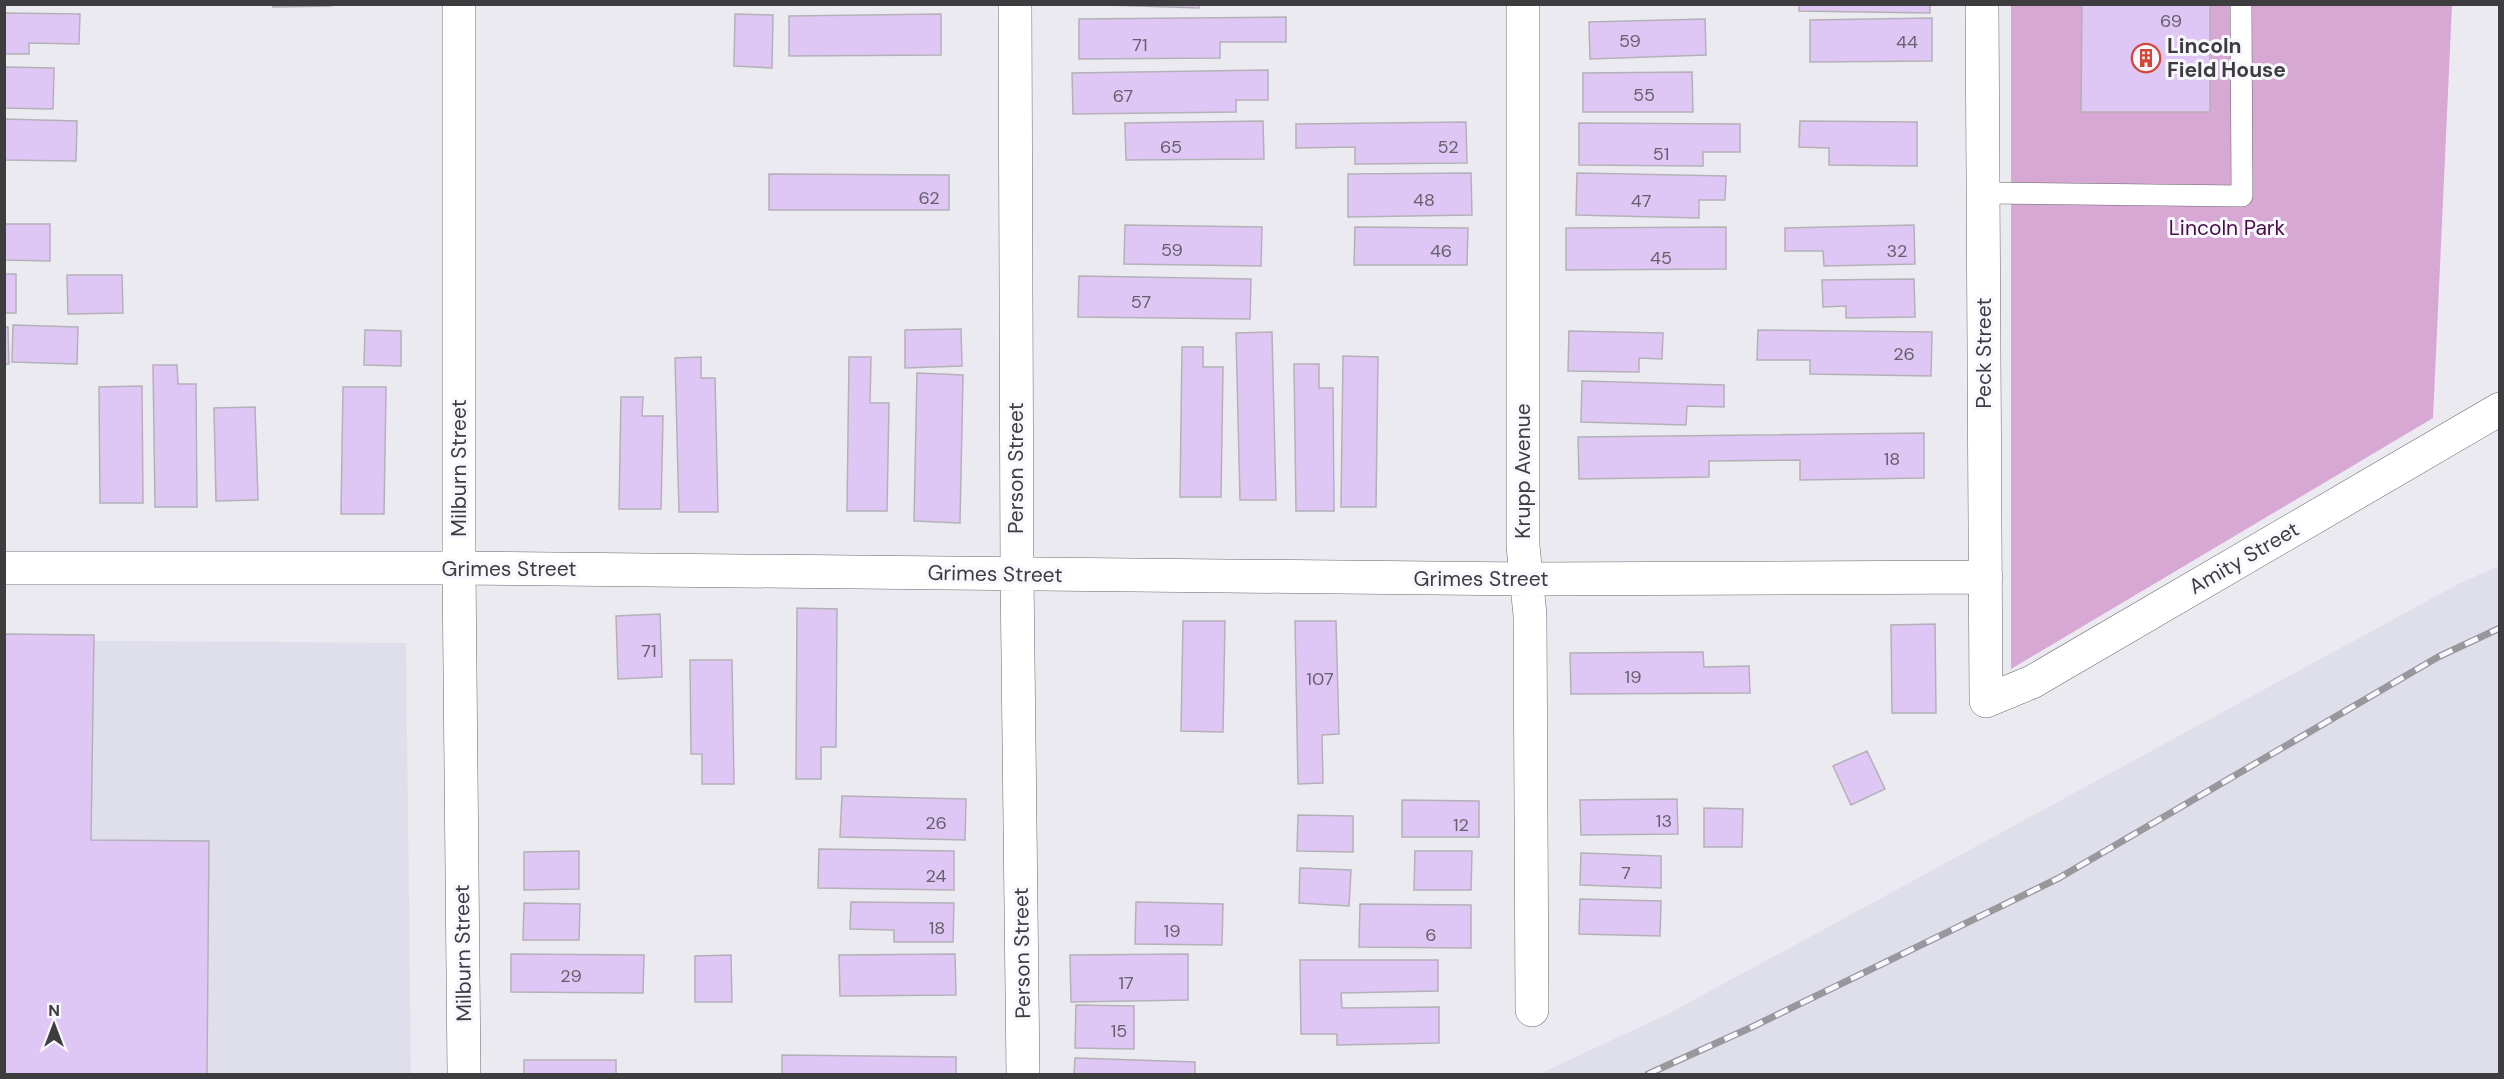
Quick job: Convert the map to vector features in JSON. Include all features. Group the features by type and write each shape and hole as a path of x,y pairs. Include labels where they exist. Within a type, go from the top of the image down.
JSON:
{"street":[{"name":"Milburn Street","path":"459,4 459,568 464,1074"},
{"name":"Person Street","path":"1015,4 1017,574 1023,1074"},
{"name":"Krupp Avenue","path":"1523,4 1523,546 1530,615 1532,1010"},
{"name":"Peck Street","path":"1982,4 1986,701"},
{"name":"Amity Street","path":"1986,701 2032,682 2499,409"},
{"name":"Grimes Street","path":"4,568 459,568 1526,579 1986,577"}],"lane":[{"path":"1983,193 2242,196 2241,4"}],"shaded area":[{"path":"2499,566 2499,1074 1539,1074 1668,1014 2460,583"},
{"path":"5,640 406,643 411,1074 5,1074"}],"green space":[{"name":"Lincoln Park","path":"2011,5 2452,5 2433,418 2011,669"}],"building":[{"path":"273,4 331,4 331,6 273,7"},
{"path":"1078,4 1199,4 1199,8"},
{"path":"1799,4 1930,4 1930,13 1799,11"},
{"name":"Lincoln Field House","path":"2082,4 2210,4 2210,112 2081,112"},
{"path":"4,13 80,14 79,44 29,43 29,54 4,54"},
{"path":"735,14 773,15 772,68 734,66"},
{"path":"941,14 941,55 789,56 789,16"},
{"path":"1286,17 1286,42 1220,42 1220,58 1079,59 1079,19"},
{"path":"1932,18 1932,61 1810,62 1810,20"},
{"path":"1705,19 1706,55 1590,59 1589,22"},
{"path":"4,67 54,68 53,109 4,108"},
{"path":"1268,70 1268,100 1236,100 1236,112 1073,114 1072,73"},
{"path":"1692,72 1693,112 1583,112 1583,73"},
{"path":"4,119 77,121 76,161 4,160"},
{"path":"1263,121 1264,159 1126,160 1125,123"},
{"path":"1800,121 1917,122 1917,166 1829,165 1829,148 1799,147"},
{"path":"1466,122 1467,163 1355,164 1355,147 1296,148 1296,124"},
{"path":"1579,123 1740,124 1740,152 1703,152 1703,166 1579,165"},
{"path":"1471,173 1472,215 1348,217 1348,174"},
{"path":"1577,173 1726,176 1725,200 1699,200 1699,218 1576,215"},
{"path":"769,174 949,175 949,210 769,210"},
{"path":"4,224 50,224 50,261 4,260"},
{"path":"1125,225 1262,227 1261,266 1124,264"},
{"path":"1914,225 1915,264 1824,266 1823,251 1785,251 1785,228"},
{"path":"1355,227 1468,228 1467,265 1354,265"},
{"path":"1726,227 1726,269 1566,270 1566,228"},
{"path":"4,274 16,274 16,313 4,313"},
{"path":"67,275 122,275 123,313 68,314"},
{"path":"1079,276 1251,279 1250,319 1078,317"},
{"path":"1914,279 1915,317 1846,318 1846,306 1823,307 1822,280"},
{"path":"13,325 78,327 77,364 12,362"},
{"path":"4,327 8,327 9,364 4,364"},
{"path":"961,329 962,366 905,368 905,330"},
{"path":"365,330 401,331 401,366 364,365"},
{"path":"1758,330 1932,332 1931,376 1810,374 1810,360 1757,360"},
{"path":"1569,331 1663,333 1662,359 1639,358 1639,372 1568,371"},
{"path":"1272,332 1276,500 1240,500 1236,333"},
{"path":"1182,347 1203,347 1203,367 1223,367 1221,497 1180,497"},
{"path":"1343,356 1378,357 1376,507 1341,507"},
{"path":"701,357 701,378 715,378 718,512 679,512 675,358"},
{"path":"849,357 871,357 870,403 889,403 887,511 847,511"},
{"path":"1294,364 1319,364 1319,388 1333,388 1334,511 1296,511"},
{"path":"153,365 177,365 178,384 196,384 197,507 155,507"},
{"path":"917,373 963,375 960,523 914,521"},
{"path":"1582,381 1724,385 1724,407 1687,406 1686,425 1581,422"},
{"path":"142,386 143,503 100,503 99,387"},
{"path":"343,387 386,387 384,514 341,514"},
{"path":"621,397 643,397 642,416 663,416 661,509 619,509"},
{"path":"255,407 258,500 216,501 214,408"},
{"path":"1924,433 1924,478 1800,480 1800,460 1709,461 1709,477 1579,479 1578,437"},
{"path":"797,608 837,609 836,747 821,747 821,779 796,779"},
{"path":"660,614 662,677 618,679 616,616"},
{"path":"1183,621 1225,621 1223,732 1181,731"},
{"path":"1295,621 1336,621 1339,734 1322,735 1323,783 1298,784"},
{"path":"1935,624 1936,713 1892,713 1891,625"},
{"path":"4,634 94,635 91,840 209,841 207,1074 4,1074"},
{"path":"1703,652 1704,667 1749,666 1750,693 1571,694 1570,653"},
{"path":"690,660 732,660 734,784 702,784 702,754 691,754"},
{"path":"1867,751 1885,789 1851,805 1833,766"},
{"path":"842,796 966,799 965,840 840,837"},
{"path":"1677,799 1678,834 1581,835 1580,800"},
{"path":"1402,800 1479,801 1479,837 1402,837"},
{"path":"1704,808 1743,809 1742,847 1704,847"},
{"path":"1298,815 1353,816 1353,852 1297,851"},
{"path":"819,849 954,851 954,890 818,888"},
{"path":"579,851 579,889 524,890 524,852"},
{"path":"1415,851 1472,851 1471,890 1414,890"},
{"path":"1581,853 1661,856 1661,888 1580,885"},
{"path":"1300,868 1351,870 1349,906 1299,903"},
{"path":"1580,899 1661,901 1660,936 1579,934"},
{"path":"851,902 954,903 953,942 894,942 894,930 850,929"},
{"path":"1136,902 1223,904 1222,945 1135,944"},
{"path":"524,903 580,904 579,940 523,940"},
{"path":"1360,904 1471,905 1471,948 1359,947"},
{"path":"511,954 644,955 643,993 511,992"},
{"path":"955,954 956,995 840,996 839,955"},
{"path":"1188,954 1188,1000 1071,1002 1070,955"},
{"path":"731,955 732,1002 695,1002 695,956"},
{"path":"1300,960 1438,960 1438,991 1341,993 1342,1008 1439,1007 1439,1043 1337,1045 1337,1034 1301,1034"},
{"path":"1076,1005 1134,1006 1134,1049 1075,1048"},
{"path":"782,1055 956,1057 956,1074 782,1074"},
{"path":"1075,1058 1195,1062 1195,1074 1074,1074"},
{"path":"524,1060 616,1060 616,1074 524,1074"}],"railway":[{"path":"1648,1074 1752,1027 2059,878 2438,657 2500,628"}],"place":[{"name":"Lincoln Field House","path":"2146,58"}]}
